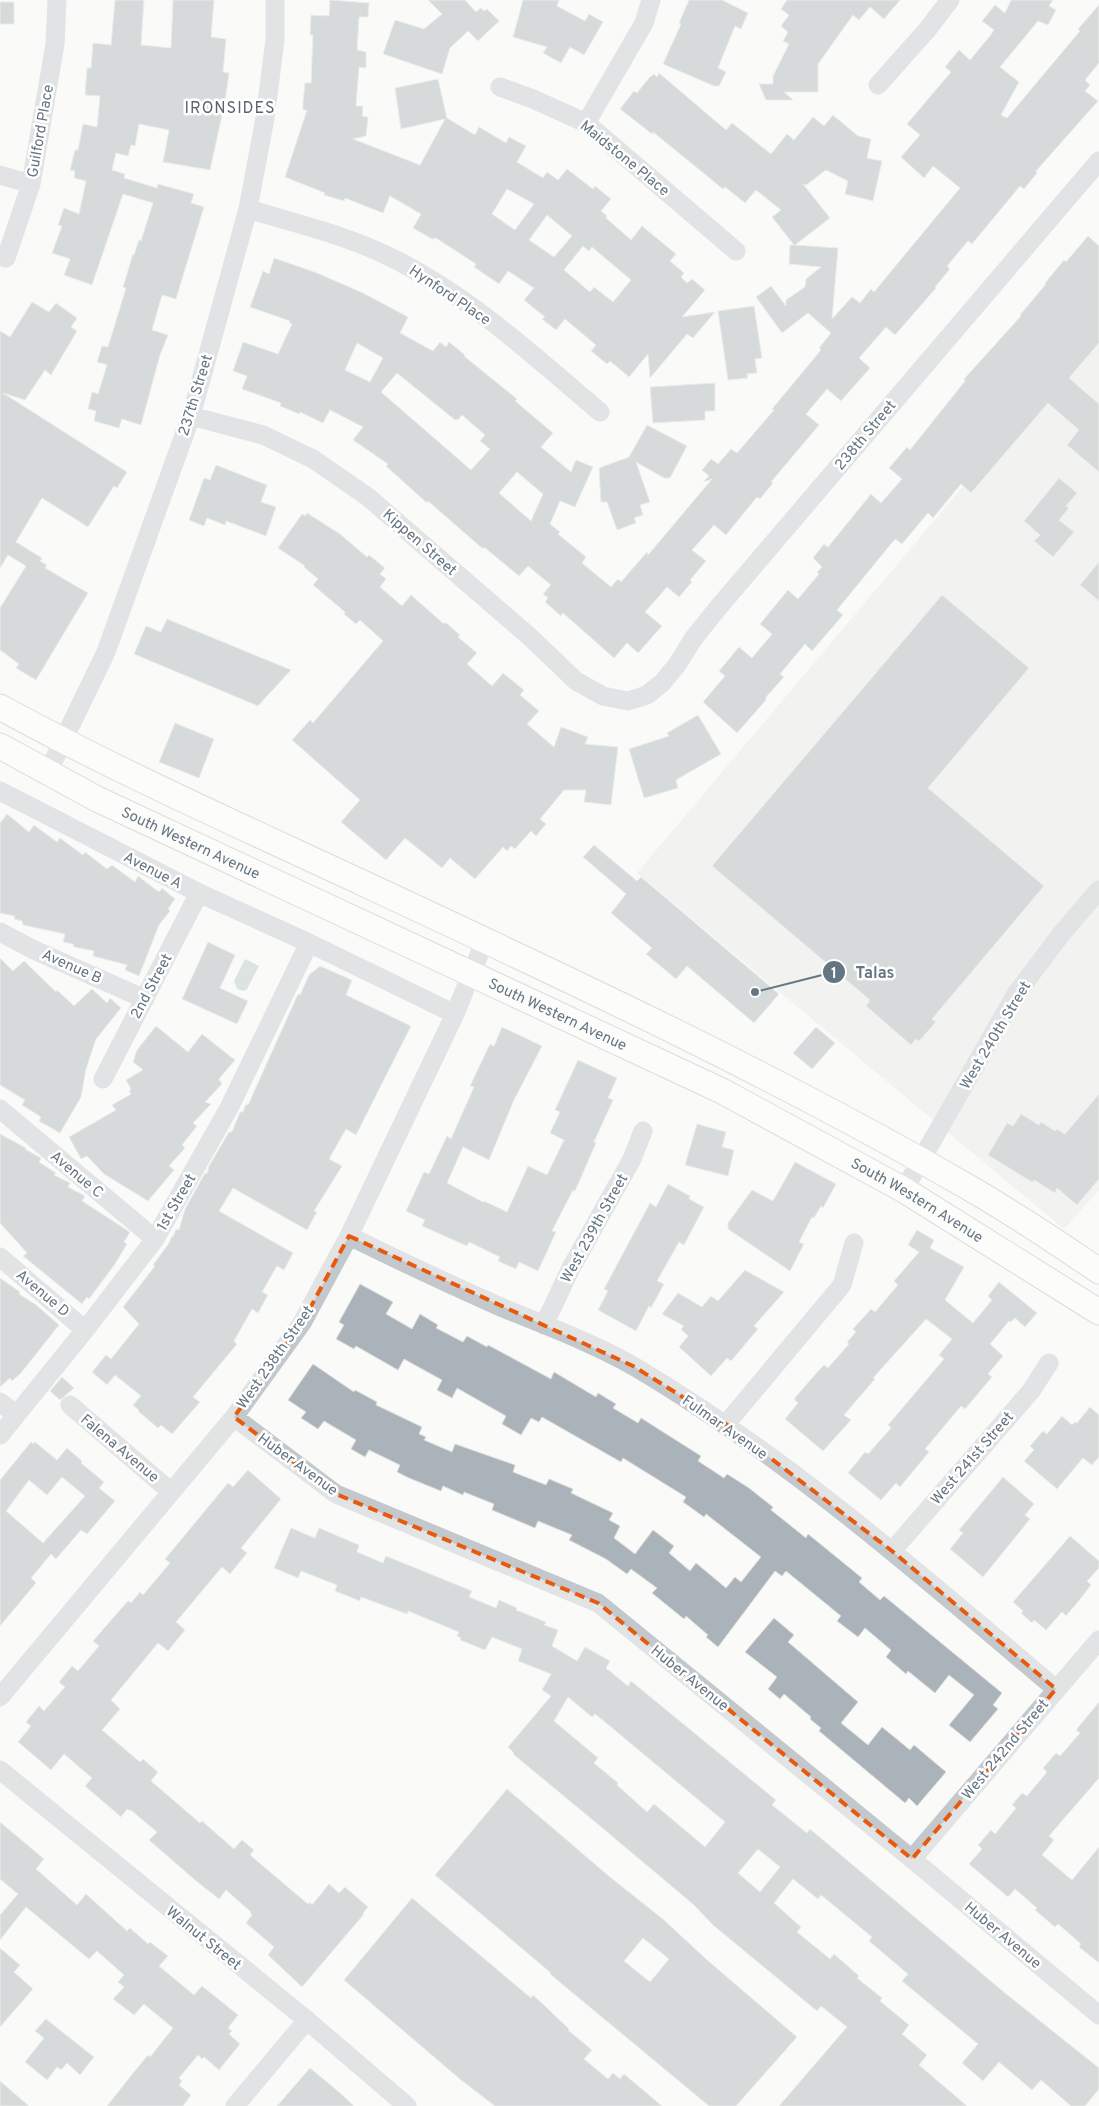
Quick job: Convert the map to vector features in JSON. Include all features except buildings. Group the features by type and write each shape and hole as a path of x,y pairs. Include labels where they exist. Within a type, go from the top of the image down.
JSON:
{"main road":[{"path":"0,708 62,742 485,940 742,1064 982,1196 1099,1271"},
{"name":"South Western Avenue","path":"0,746 97,799 722,1091 904,1190 1099,1312"}],"street":[{"name":"Guilford Place","path":"6,258 31,184 55,44 57,0"},
{"name":"237th Street","path":"48,772 106,652 191,416 248,209 268,98 275,40 275,0"},
{"path":"586,123 644,23 651,0"},
{"path":"878,85 927,30 950,0"},
{"name":"Maidstone Place","path":"500,87 534,99 586,123 736,251"},
{"name":"238th Street","path":"628,701 647,695 662,683 716,610 1099,161"},
{"path":"0,176 31,184"},
{"name":"Hynford Place","path":"248,209 353,241 396,260 434,281 503,331 600,412"},
{"name":"Kippen Street","path":"191,416 263,435 313,459 368,497 530,637 576,681 603,696 628,701"},
{"name":"Avenue A","path":"0,791 199,894 309,943 455,1014"},
{"name":"West 240th Street","path":"904,1190 1016,994 1062,933 1099,890"},
{"name":"2nd Street","path":"103,1079 199,894"},
{"name":"Avenue B","path":"0,932 34,950 145,998"},
{"name":"West 238th Street","path":"0,1697 170,1491 234,1417 302,1323 349,1236 455,1014 485,940"},
{"name":"1st Street","path":"0,1435 15,1414 85,1330 155,1239 229,1108 309,943"},
{"name":"Avenue C","path":"0,1109 155,1239"},
{"name":"West 239th Street","path":"544,1325 571,1268 632,1159 643,1131"},
{"name":"Fulmar Avenue","path":"349,1236 456,1288 544,1325 633,1366 726,1424 892,1551 1056,1689"},
{"path":"726,1424 842,1285 854,1243"},
{"name":"Avenue D","path":"0,1257 85,1330"},
{"name":"West 241st Street","path":"892,1551 1031,1391 1049,1363"},
{"path":"0,1402 15,1414"},
{"name":"Falena Avenue","path":"70,1405 170,1491"},
{"name":"Huber Avenue","path":"234,1417 336,1494 598,1603 912,1859 1099,2015"},
{"name":"West 242nd Street","path":"912,1859 1099,1640"},
{"name":"Walnut Street","path":"0,1770 304,2018 408,2106"},
{"path":"235,2106 304,2018"}],"highlighted area":[{"path":"349,1236 633,1366 726,1424 892,1551 1056,1689 912,1859 598,1603 336,1494 234,1417 302,1323"}],"shaded area":[{"path":"1099,325 1099,1190 1064,1229 637,873"},
{"path":"245,959 259,966 247,989 244,991 237,989 234,981"}],"place":[{"name":"Talas","path":"755,992"}],"district":[{"name":"IRONSIDES","path":"230,107"}]}
